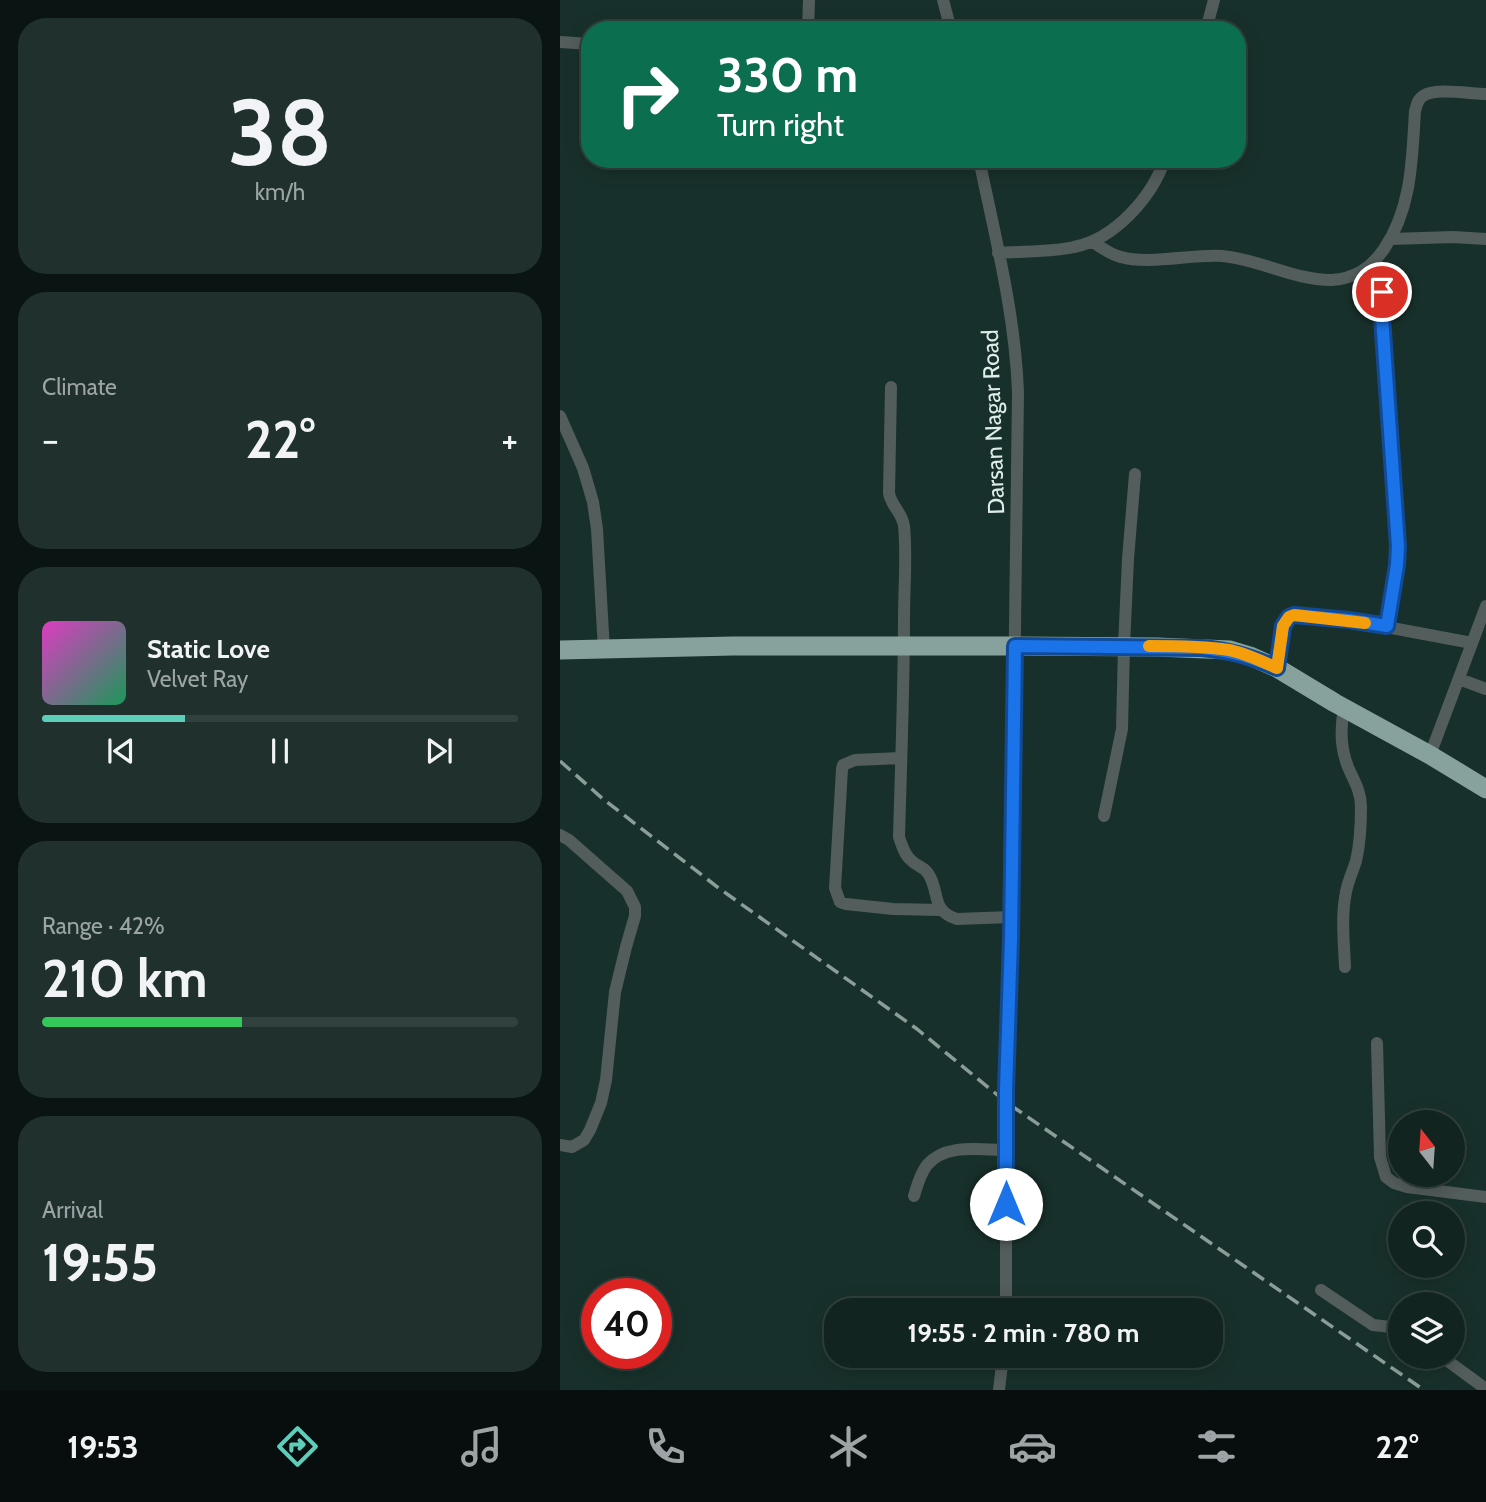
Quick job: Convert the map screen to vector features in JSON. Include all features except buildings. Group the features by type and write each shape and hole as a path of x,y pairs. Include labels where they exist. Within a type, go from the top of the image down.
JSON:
{"highway":[{"path":"560,650 733,646 1124,646 1230,650 1277,668 1486,789"}],"street":[{"path":"808,21 809,0"},
{"path":"943,0 949,21"},
{"path":"1208,21 1214,0"},
{"path":"560,42 581,43"},
{"path":"1093,242 1106,251 1137,260 1221,256 1331,280 1351,276 1364,271 1376,261 1391,239 1402,215 1410,182 1417,102 1430,93 1486,94"},
{"name":"Darsan Nagar Road","path":"981,168 1011,314 1018,392 1006,1090 1006,1298"},
{"path":"998,253 1072,248 1093,242 1109,233 1132,213 1146,195 1160,168"},
{"path":"1391,239 1486,239"},
{"path":"1376,261 1382,292 1398,546 1387,626"},
{"path":"891,387 889,493 890,501 900,511 904,527 899,837 906,856 924,869 931,878 941,910"},
{"path":"560,416 583,468 593,502 604,650"},
{"path":"1104,816 1122,729 1128,559 1135,474"},
{"path":"1277,668 1283,626 1289,617 1294,615 1349,620 1472,643"},
{"path":"1430,755 1484,615"},
{"path":"1459,679 1486,689"},
{"path":"1345,709 1340,731 1341,743 1349,770 1359,789 1361,810 1358,849 1344,909 1345,967"},
{"path":"901,758 855,760 844,765 842,769 836,877 837,896 840,901 893,909 941,910 957,919 1011,917"},
{"path":"560,835 627,891 635,907 635,916 615,992 601,1103 584,1140 572,1147 560,1145"},
{"path":"1377,1043 1380,1157 1386,1177 1407,1187 1486,1197"},
{"path":"914,1196 927,1166 937,1157 950,1151 1006,1150"},
{"path":"1321,1290 1373,1325 1388,1327"},
{"path":"999,1390 1002,1368"},
{"path":"1459,1369 1486,1388"}],"railway":[{"path":"560,761 603,799 720,889 917,1029 1006,1102 1424,1390"}],"slow traffic":[{"path":"1149,646 1230,650 1277,668 1283,626 1289,617 1294,615 1365,623"}],"route":[{"path":"1006,1204 1015,646 1157,646 1230,650 1277,668 1283,626 1285,620 1294,615 1387,626 1398,546 1382,292"}]}
